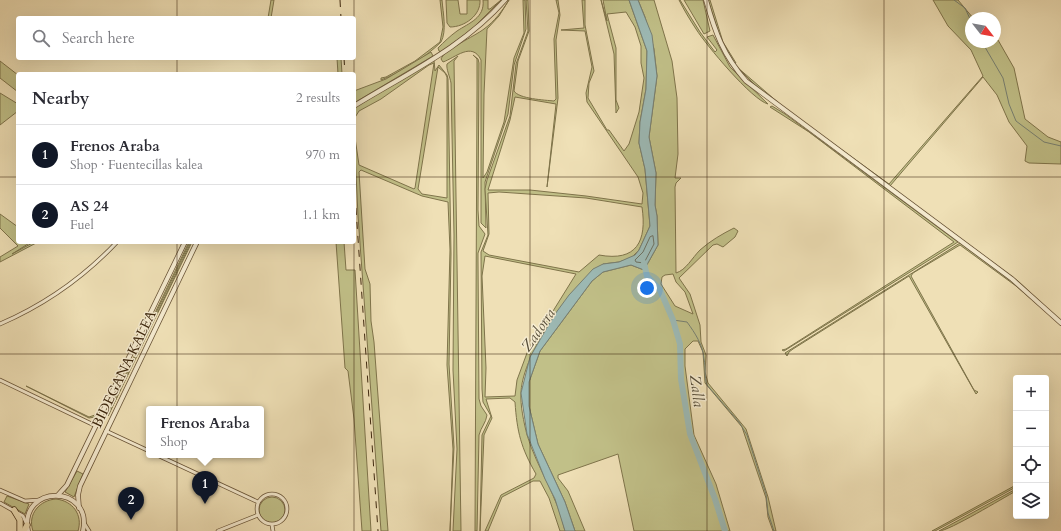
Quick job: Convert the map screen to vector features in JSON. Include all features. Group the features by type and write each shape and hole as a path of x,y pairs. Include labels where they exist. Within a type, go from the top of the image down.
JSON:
{"highway":[{"path":"14,510 20,520 20,531"},
{"path":"24,531 28,528"}],"street":[{"path":"356,105 469,35 488,19 505,0"},
{"path":"706,0 720,43 727,58 746,81 1012,279 1061,323"},
{"path":"0,324 33,307 62,289 96,263 115,244"},
{"name":"BIDEGANA KALEA","path":"58,495 67,485 184,244"},
{"name":"BIDEGANA KALEA","path":"84,523 79,508 78,490 196,244"},
{"path":"0,380 96,426"},
{"path":"106,431 146,450"},
{"path":"163,458 258,502"},
{"path":"0,490 25,501 40,500"},
{"path":"273,494 285,501 286,514 281,522 272,525 263,522 258,515 258,502 264,496 273,494"},
{"path":"28,528 30,511 40,500 48,496 58,495 70,499 79,508"},
{"path":"0,503 23,516 28,528"},
{"path":"218,531 258,515"},
{"path":"83,531 84,523"},
{"path":"84,523 89,531"},
{"path":"272,525 273,531"}],"shaded area":[{"path":"271,0 274,0 271,16 268,16"},
{"path":"440,0 442,0 444,22 444,33 441,42 428,54 413,64 381,80 381,78 386,77 415,61 440,42 443,27"},
{"path":"446,0 458,0 460,14 467,14 467,0 480,0 480,5 478,11 471,19 461,25 450,27 447,23"},
{"path":"483,0 488,0 488,9 490,9 501,0 472,29 441,52 439,51 438,48 449,37 479,16 483,6"},
{"path":"509,0 499,16 487,29 484,94 483,178 487,172 504,122 514,58 524,33 523,0 525,0 526,29 514,65 508,114 485,182 486,228 481,223 481,60 477,54 468,51 443,62 441,59 443,55 460,43 480,32 492,23"},
{"path":"526,0 528,0 529,31 518,61 514,91 521,96 539,100 554,101 556,99 554,39 559,13 556,0 558,0 560,15 556,40 558,98 547,187 556,104 515,97 510,120 488,190 530,190 642,204 643,193 638,177 587,102 586,93 592,67 585,31 561,30 584,28 582,0 585,0 585,25 594,71 589,83 588,98 607,130 609,130 624,151 629,144 639,112 644,78 641,63 641,46 635,27 626,12 607,14 616,48 616,100 619,108 616,113 614,54 601,0 607,21 603,0 629,0 647,51 646,89 640,122 639,143 645,169 650,226 639,250 631,258 619,262 603,264 565,302 544,332 533,352 522,383 522,414 527,435 536,459 558,506 565,531 560,531 549,498 540,481 533,481 502,497 488,531 485,531 501,495 534,478 536,474 523,448 517,422 515,402 510,398 486,399 492,418 484,435 480,531 482,435 491,416 483,402 482,389 481,252 488,235 485,189 510,116 516,64 528,31","holes":["499,192 586,198 642,207 643,230 641,239 631,252 612,256 599,255 579,272 489,255 483,251 489,234 488,193","485,256 576,274 527,353 517,380 515,396 485,397 486,368 482,276"]},
{"path":"638,0 654,0 672,61 677,98 678,154 675,178 681,178 676,183 675,187 676,273 683,269 700,250 712,241 734,228 738,231 735,237 723,247 717,244 713,245 679,278 690,294 700,325 701,342 706,355 705,372 708,383 746,429 768,497 776,531 773,531 768,517 766,498 742,427 705,383 703,352 698,341 693,341 685,349 685,366 694,435 716,484 730,531 634,531 618,454 558,475 558,478 568,491 585,531 575,531 565,502 538,444 529,406 529,382 540,351 592,281 603,272 631,265 644,270 658,245 655,205 656,173 649,137 657,76 654,49 645,17","holes":["673,274 676,282 685,292 693,314 675,306 661,284 662,277 665,275"]},
{"path":"679,0 715,52 717,50 707,37 713,35 730,67 768,104 751,93 719,59 696,29"},
{"path":"684,0 703,0 710,31 704,34"},
{"path":"708,0 710,0 723,42 736,63 734,63 723,46"},
{"path":"933,0 958,0 968,12 965,12 965,44 948,26"},
{"path":"1001,45 1014,68 1025,119 1048,137 1061,142 1061,164 1029,163 1025,161 1027,146 1009,122 997,95 983,77 890,186 1018,281 1061,321 1010,276 762,92 737,67 788,111 889,184 983,76 969,48 1001,48"},
{"path":"431,52 433,56 356,102 356,90 386,79"},
{"path":"473,55 478,59 479,63 479,226 485,234 478,253 479,399 481,406 487,415 479,435 477,531 475,531 477,59"},
{"path":"458,56 454,61 461,531 453,531 457,449 453,370 454,235 451,83 447,64"},
{"path":"337,60 341,60 342,72 338,72"},
{"path":"434,60 435,71 439,65 447,75 451,254 449,364 454,447 450,531 453,449 447,365 450,250 448,202 422,196 361,170 359,172 365,269 370,284 371,321 374,342 388,531 381,531 356,174 356,145 359,165 414,189 415,188 434,63 381,99 359,111 356,116 356,107","holes":["438,67 447,77 447,198 422,194 418,189"]},
{"path":"0,61 16,73 16,90 0,78"},
{"path":"0,93 16,103 16,113 0,125"},
{"path":"772,106 785,114 958,242 784,351 782,350 786,349 954,242 809,132 770,107"},
{"path":"0,214 16,226 16,244 0,228"},
{"path":"960,243 1012,281 1061,325 1016,286 960,245 913,273 911,276 974,390 978,392 976,394 909,276 793,349 787,356 785,353"},
{"path":"16,244 28,244 12,254 30,244 34,244 0,262 0,257 18,246"},
{"path":"188,244 189,244 107,415"},
{"path":"190,244 191,244 108,416"},
{"path":"336,244 344,244 346,270 355,270 371,531 362,531 354,419 348,371 345,368"},
{"path":"26,386 89,417 95,415 100,407 95,417 89,418"},
{"path":"77,471 83,474 74,497 65,492"},
{"path":"1013,487 1013,489 935,531 932,531"},
{"path":"1013,491 1013,493 976,514 945,530 939,531"},
{"path":"7,496 29,504 25,514 4,502"},
{"path":"272,497 281,501 285,510 281,519 272,523 263,519 259,510 263,501"},
{"path":"56,499 62,500 72,506 78,514 78,531 33,531 32,519 36,509 45,502"}],"water":[{"path":"629,0 638,0 652,35 657,76 649,137 656,173 655,205 658,245 644,270 631,265 603,272 592,281 540,351 529,382 529,406 538,444 565,502 575,531 565,531 555,499 545,479 527,434 521,393 530,357 555,314 569,295 593,269 603,264 619,262 635,255 639,250 650,226 645,169 639,143 640,122 646,89 647,51"}],"waterway":[{"path":"954,0 965,8 967,12"},
{"path":"986,48 1003,78 1009,104 1016,121 1044,142 1061,146"},
{"name":"Zalla","path":"644,263 647,276 660,290 673,320 680,344 681,379 690,434 715,499 725,531"},
{"path":"673,320 687,322 693,330 702,349 707,385 739,422 747,435 766,494 768,513 774,531"}],"railway":[{"path":"340,0 341,16"},
{"path":"344,60 345,72"},
{"path":"356,209 378,531"}],"place":[{"name":"Frenos Araba","path":"205,504"},
{"name":"AS 24","path":"131,520"}],"water label":[{"name":"Zadorra","path":"538,330"}]}
